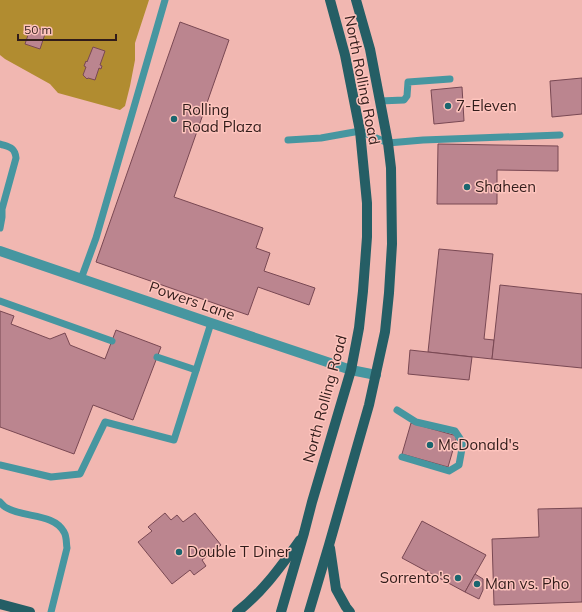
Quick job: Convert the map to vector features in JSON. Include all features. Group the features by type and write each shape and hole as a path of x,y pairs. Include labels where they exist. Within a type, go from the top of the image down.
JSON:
{"main road":[{"name":"North Rolling Road","path":"281,612 351,370 359,328 363,291 367,237 367,203 360,131 345,55 330,0"},
{"name":"North Rolling Road","path":"309,612 369,405 385,332 389,293 392,244 391,175 388,143 370,49 356,0"},
{"path":"237,612 257,595 272,578 304,533"},
{"path":"329,545 336,589 350,612"},
{"path":"0,604 30,612"}],"street":[{"name":"Powers Lane","path":"0,251 351,370 376,375"}],"lane":[{"path":"81,279 96,238 165,0"},
{"path":"380,101 404,100 407,96 408,82 450,79"},
{"path":"288,140 321,138 360,131 388,143 423,140 560,135"},
{"path":"0,144 11,148 16,152 16,158 2,209 0,228"},
{"path":"0,301 112,341"},
{"path":"0,468 0,465 51,477 80,474 105,422 174,440 211,323"},
{"path":"157,357 196,370"},
{"path":"397,410 416,422 455,431 463,443 459,465 449,472 402,457"},
{"path":"0,502 6,508 17,512 52,520 64,532 67,548 51,612"}],"shaded area":[{"path":"0,0 149,0 135,43 135,60 125,106 120,110 58,93 50,84 0,55"}],"building":[{"name":"Rolling Road Plaza","path":"180,22 229,40 174,197 263,228 256,248 270,253 264,271 315,288 309,305 258,287 248,315 96,262"},
{"path":"31,26 46,31 40,49 25,44"},
{"path":"93,47 105,51 100,65 102,66 101,69 99,68 95,80 87,79 83,75 86,67 84,66"},
{"path":"582,78 582,114 552,117 550,81"},
{"name":"7-Eleven","path":"462,87 464,121 434,124 431,90"},
{"name":"Shaheen","path":"438,144 558,146 558,171 497,170 497,204 437,204"},
{"path":"439,249 493,254 484,339 494,340 492,359 428,352"},
{"path":"500,285 582,294 582,368 492,359"},
{"path":"0,311 14,316 11,324 50,339 65,333 70,345 105,359 116,330 161,347 133,420 93,405 74,454 0,427"},
{"path":"410,350 472,357 469,380 408,374"},
{"name":"McDonald's","path":"411,423 457,436 448,467 402,454"},
{"path":"582,508 582,602 494,605 492,539 539,537 538,509"},
{"name":"Double T Diner","path":"165,513 171,520 177,515 183,522 195,513 221,545 202,560 206,566 194,575 190,570 172,584 138,542 152,531 148,527"},
{"path":"422,521 486,555 465,592 402,558"},
{"name":"Man vs. Pho","path":"475,574 483,579 483,590 479,599 465,592"}],"place":[{"name":"7-Eleven","path":"448,106"},
{"name":"Rolling Road Plaza","path":"174,119"},
{"name":"Shaheen","path":"467,187"},
{"name":"McDonald's","path":"430,445"},
{"name":"Double T Diner","path":"179,552"},
{"name":"Sorrento's","path":"458,578"},
{"name":"Man vs. Pho","path":"477,584"}]}
